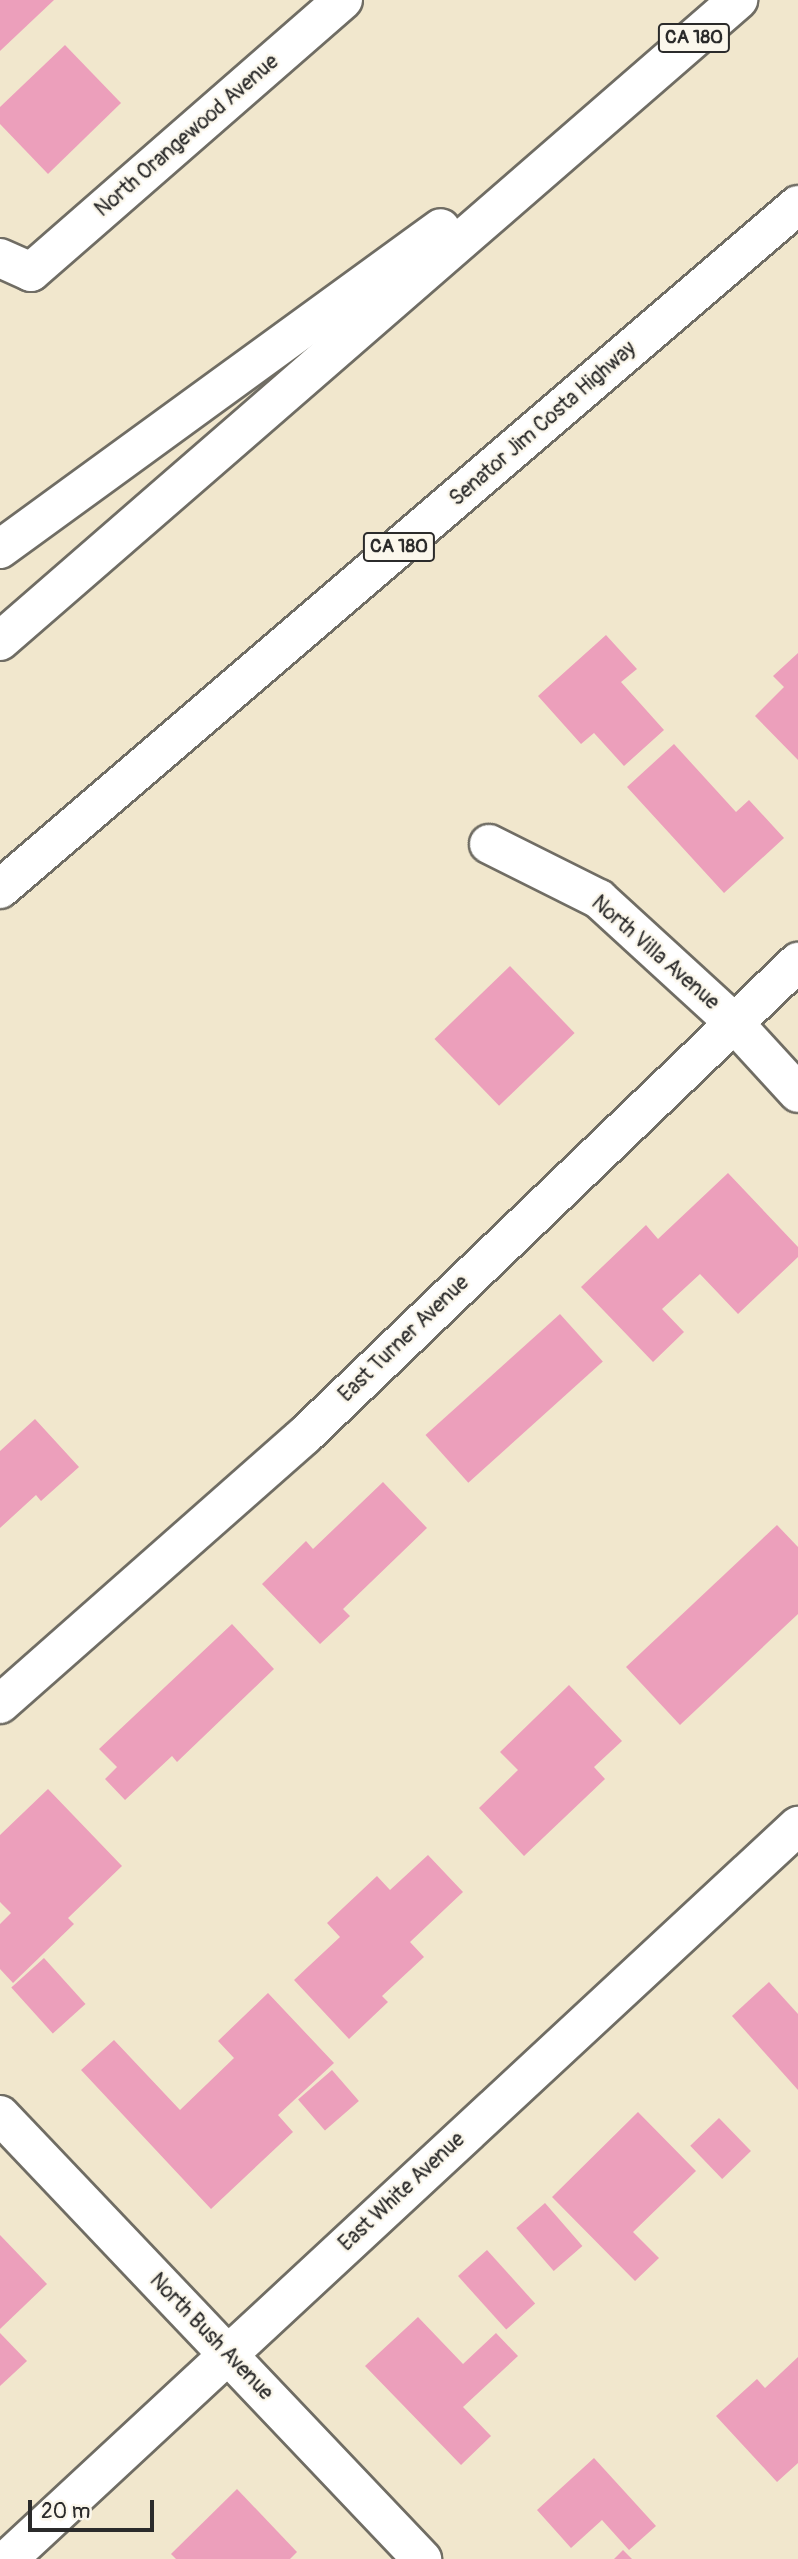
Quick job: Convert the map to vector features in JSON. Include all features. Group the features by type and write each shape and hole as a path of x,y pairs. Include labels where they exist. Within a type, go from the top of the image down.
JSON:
{"main road":[{"name":"North Orangewood Avenue","path":"15,265 343,0"},
{"name":"CA 180","path":"0,641 738,0"},
{"path":"0,549 650,76"},
{"name":"Senator Jim Costa Highway","path":"0,889 798,205"},
{"name":"North Villa Avenue","path":"489,844 599,899 733,1022 798,1093"},
{"name":"East Turner Avenue","path":"0,1704 304,1436 798,962"},
{"name":"East White Avenue","path":"8,2559 798,1826"},
{"name":"North Bush Avenue","path":"0,2116 422,2559"}],"building":[{"path":"0,0 54,0 0,51"},
{"path":"65,45 121,103 48,174 0,124 0,107"},
{"path":"606,635 637,669 621,682 664,730 624,766 594,733 581,744 538,696"},
{"path":"798,653 798,760 755,716 784,687 773,676"},
{"path":"674,744 736,812 749,800 784,838 724,893 627,787"},
{"path":"510,966 575,1033 499,1106 434,1039"},
{"path":"728,1173 798,1247 798,1257 738,1314 700,1274 662,1309 684,1332 653,1362 581,1287 646,1225 658,1239"},
{"path":"560,1314 603,1362 468,1483 425,1435"},
{"path":"35,1419 79,1467 41,1501 36,1495 0,1528 0,1451"},
{"path":"383,1482 427,1528 343,1609 350,1616 320,1644 262,1584 306,1541 313,1549"},
{"path":"777,1525 798,1547 798,1614 680,1725 626,1667"},
{"path":"232,1624 274,1669 177,1762 172,1756 125,1800 105,1779 117,1767 99,1749"},
{"path":"569,1685 622,1741 594,1767 605,1779 524,1856 479,1808 518,1770 500,1752"},
{"path":"48,1789 122,1866 68,1918 74,1924 13,1983 0,1969 0,1924 11,1913 0,1902 0,1835"},
{"path":"428,1855 463,1892 410,1942 424,1957 382,1996 388,2002 349,2039 294,1980 340,1937 327,1923 377,1876 390,1890"},
{"path":"44,1958 85,2004 53,2034 11,1987"},
{"path":"769,1982 798,2014 798,2090 732,2016"},
{"path":"268,1993 334,2063 278,2115 293,2132 211,2209 81,2070 114,2040 180,2110 234,2058 218,2041"},
{"path":"332,2070 359,2101 325,2130 298,2100"},
{"path":"638,2112 696,2171 633,2232 659,2258 635,2281 552,2197"},
{"path":"719,2118 751,2151 722,2179 690,2146"},
{"path":"545,2203 582,2246 554,2271 516,2228"},
{"path":"0,2235 47,2284 0,2329"},
{"path":"487,2250 535,2304 506,2330 458,2276"},
{"path":"418,2317 463,2364 496,2333 518,2356 463,2407 491,2436 461,2465 365,2366"},
{"path":"0,2333 27,2361 0,2386"},
{"path":"798,2357 798,2463 777,2482 716,2416 757,2379 765,2388"},
{"path":"594,2458 656,2526 629,2550 602,2520 571,2548 537,2510"},
{"path":"237,2489 297,2552 290,2559 176,2559 171,2554"},
{"path":"623,2550 632,2559 614,2559"}]}
